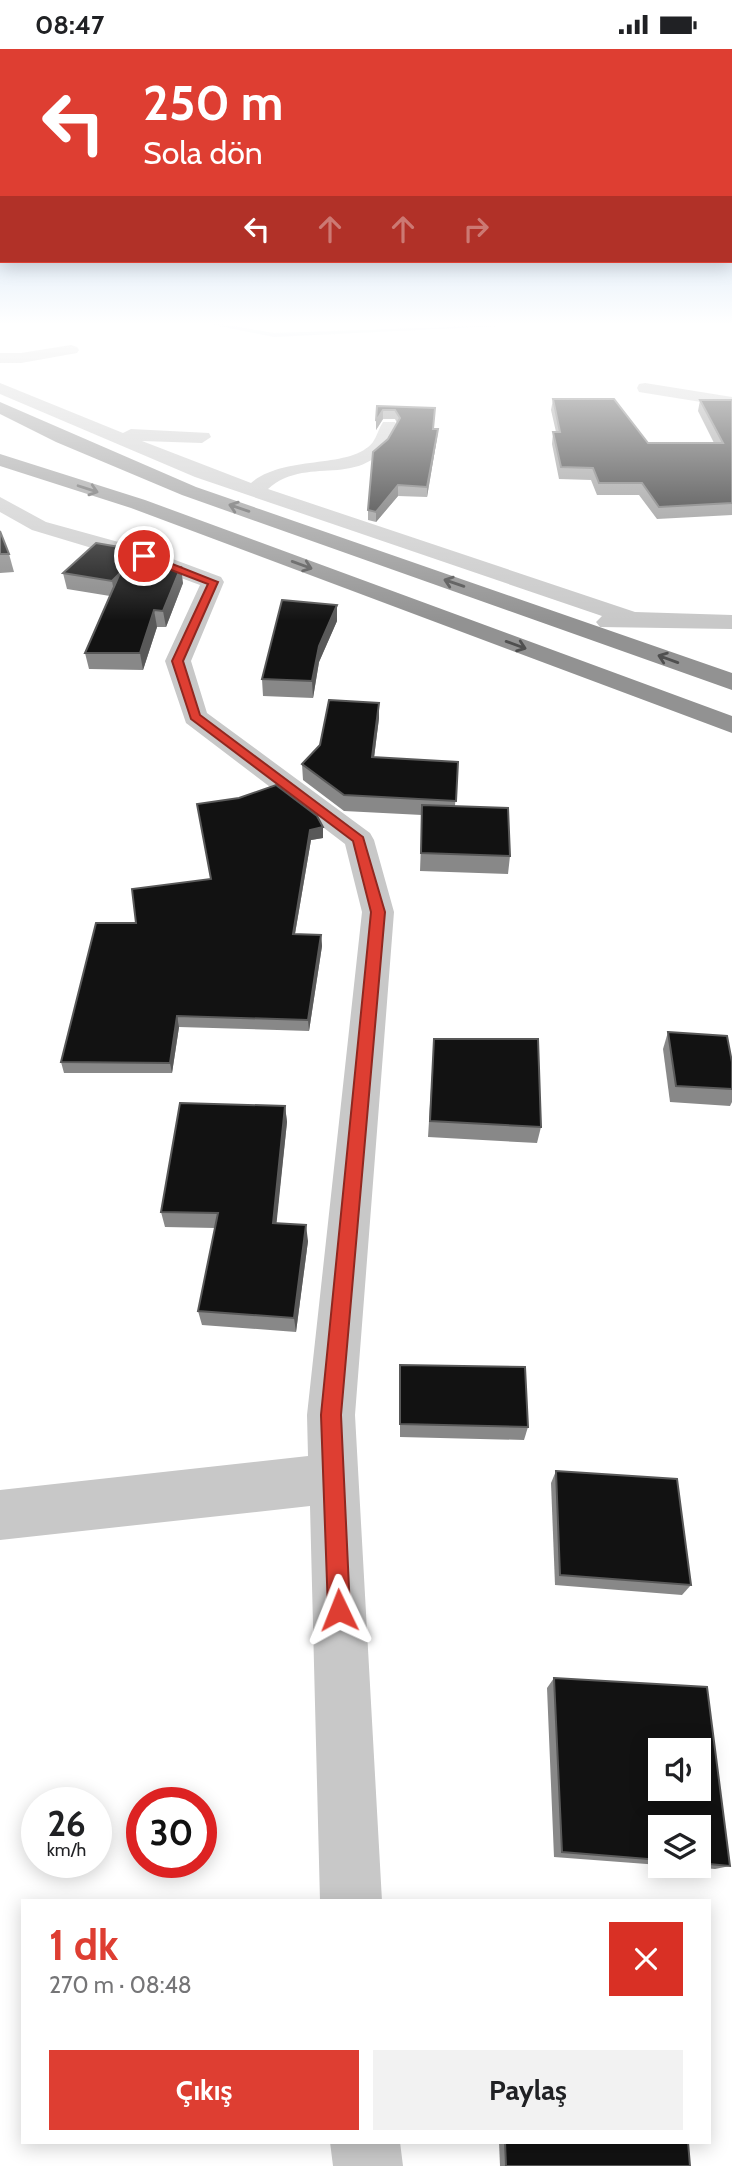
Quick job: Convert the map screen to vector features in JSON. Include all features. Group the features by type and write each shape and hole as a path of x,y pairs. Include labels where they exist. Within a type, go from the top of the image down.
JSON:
{"highway":[{"path":"33,423 189,491 579,626 732,683"},
{"path":"0,460 138,504 732,725"}],"street":[{"path":"86,423 254,491 633,619"},
{"path":"116,435 160,425"},
{"path":"254,491 263,479 285,470 368,458 386,438 389,426"},
{"path":"116,435 202,437"},
{"path":"320,513 348,499"},
{"path":"0,503 39,526 144,556 213,582 178,661 195,717 359,839 378,912 331,1415 351,1899"},
{"path":"579,626 633,619 732,622"},
{"path":"0,1515 334,1478"},
{"path":"365,2144 368,2166"}],"building":[{"path":"397,423 434,423 433,429 438,429 427,487 398,485 376,512 368,510 373,452 388,439"},
{"path":"558,423 632,423 648,443 723,443 712,423 732,423 732,503 659,507 642,483 599,483 593,468 561,467 553,432 560,432"},
{"path":"0,531 9,554 0,554"},
{"path":"96,543 142,551 128,565 181,567 163,611 154,610 140,653 85,653 120,573 112,581 63,573"},
{"path":"282,600 337,605 319,646 312,681 262,679"},
{"path":"329,700 379,703 372,757 458,762 456,801 344,795 302,764 320,745"},
{"path":"276,785 317,816 323,827 310,830 293,934 321,935 308,1020 177,1016 170,1063 61,1062 96,923 136,923 132,889 211,879 197,804 239,798"},
{"path":"422,805 508,808 510,856 421,853"},
{"path":"668,1032 727,1036 732,1062 732,1089 676,1086"},
{"path":"434,1039 538,1039 541,1127 430,1121"},
{"path":"180,1103 285,1106 273,1223 306,1225 294,1318 198,1311 218,1213 161,1212"},
{"path":"400,1365 525,1367 528,1427 400,1424"},
{"path":"556,1471 677,1479 691,1585 560,1575"},
{"path":"554,1678 707,1687 730,1866 711,1864 711,1815 648,1815 648,1859 562,1852"},
{"path":"505,2144 688,2144 690,2166 506,2166"}],"route":[{"path":"144,556 213,582 178,661 195,717 359,839 378,912 331,1415 339,1610"}]}
